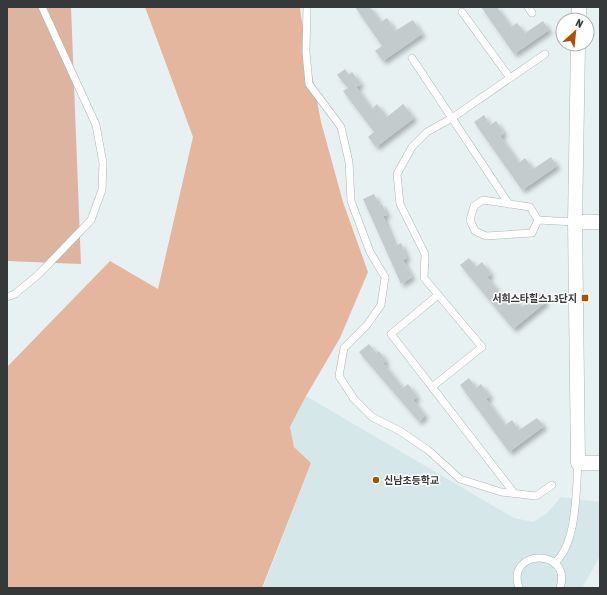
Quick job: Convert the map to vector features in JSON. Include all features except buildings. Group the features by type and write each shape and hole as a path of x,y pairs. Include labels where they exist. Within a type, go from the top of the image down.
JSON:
{"street":[{"path":"578,52 575,222 578,463 600,464"},
{"path":"575,222 600,222"}],"lane":[{"path":"7,297 15,294 39,274 91,220 102,190 103,164 96,125 42,7"},
{"path":"307,7 306,52 309,84 341,127 349,162 351,200 370,252 385,277 381,305 367,325 344,348 340,376 354,399 372,417 400,431 428,450 460,479 501,492 536,496 552,485"},
{"path":"462,12 510,78"},
{"path":"432,387 482,347 424,278 425,254 400,204 397,174 412,147 427,132 452,118 545,54"},
{"path":"412,58 509,204"},
{"path":"483,200 530,207 538,220 532,234 486,236 475,231 470,220 474,206 483,200"},
{"path":"538,220 575,222"},
{"path":"438,294 391,334 514,493"},
{"path":"554,563 560,558 570,539 574,516 578,463"},
{"path":"519,588 517,579 518,572 522,566 527,561 541,557 548,559 559,568 562,575 562,583 560,588"}],"shaded area":[{"path":"7,7 71,7 81,264 7,261"},
{"path":"145,7 300,7 321,122 343,202 368,272 340,338 306,396 290,427 294,447 311,463 262,588 7,588 7,367 110,261 158,289 193,137"},
{"name":"신남초등학교","path":"306,396 514,518 533,522 547,513 561,497 599,502 599,558 582,588 263,588 311,463 294,447 290,427"}],"place":[{"name":"서희스타힐스1.3단지","path":"585,298"},
{"name":"신남초등학교","path":"376,480"}]}
